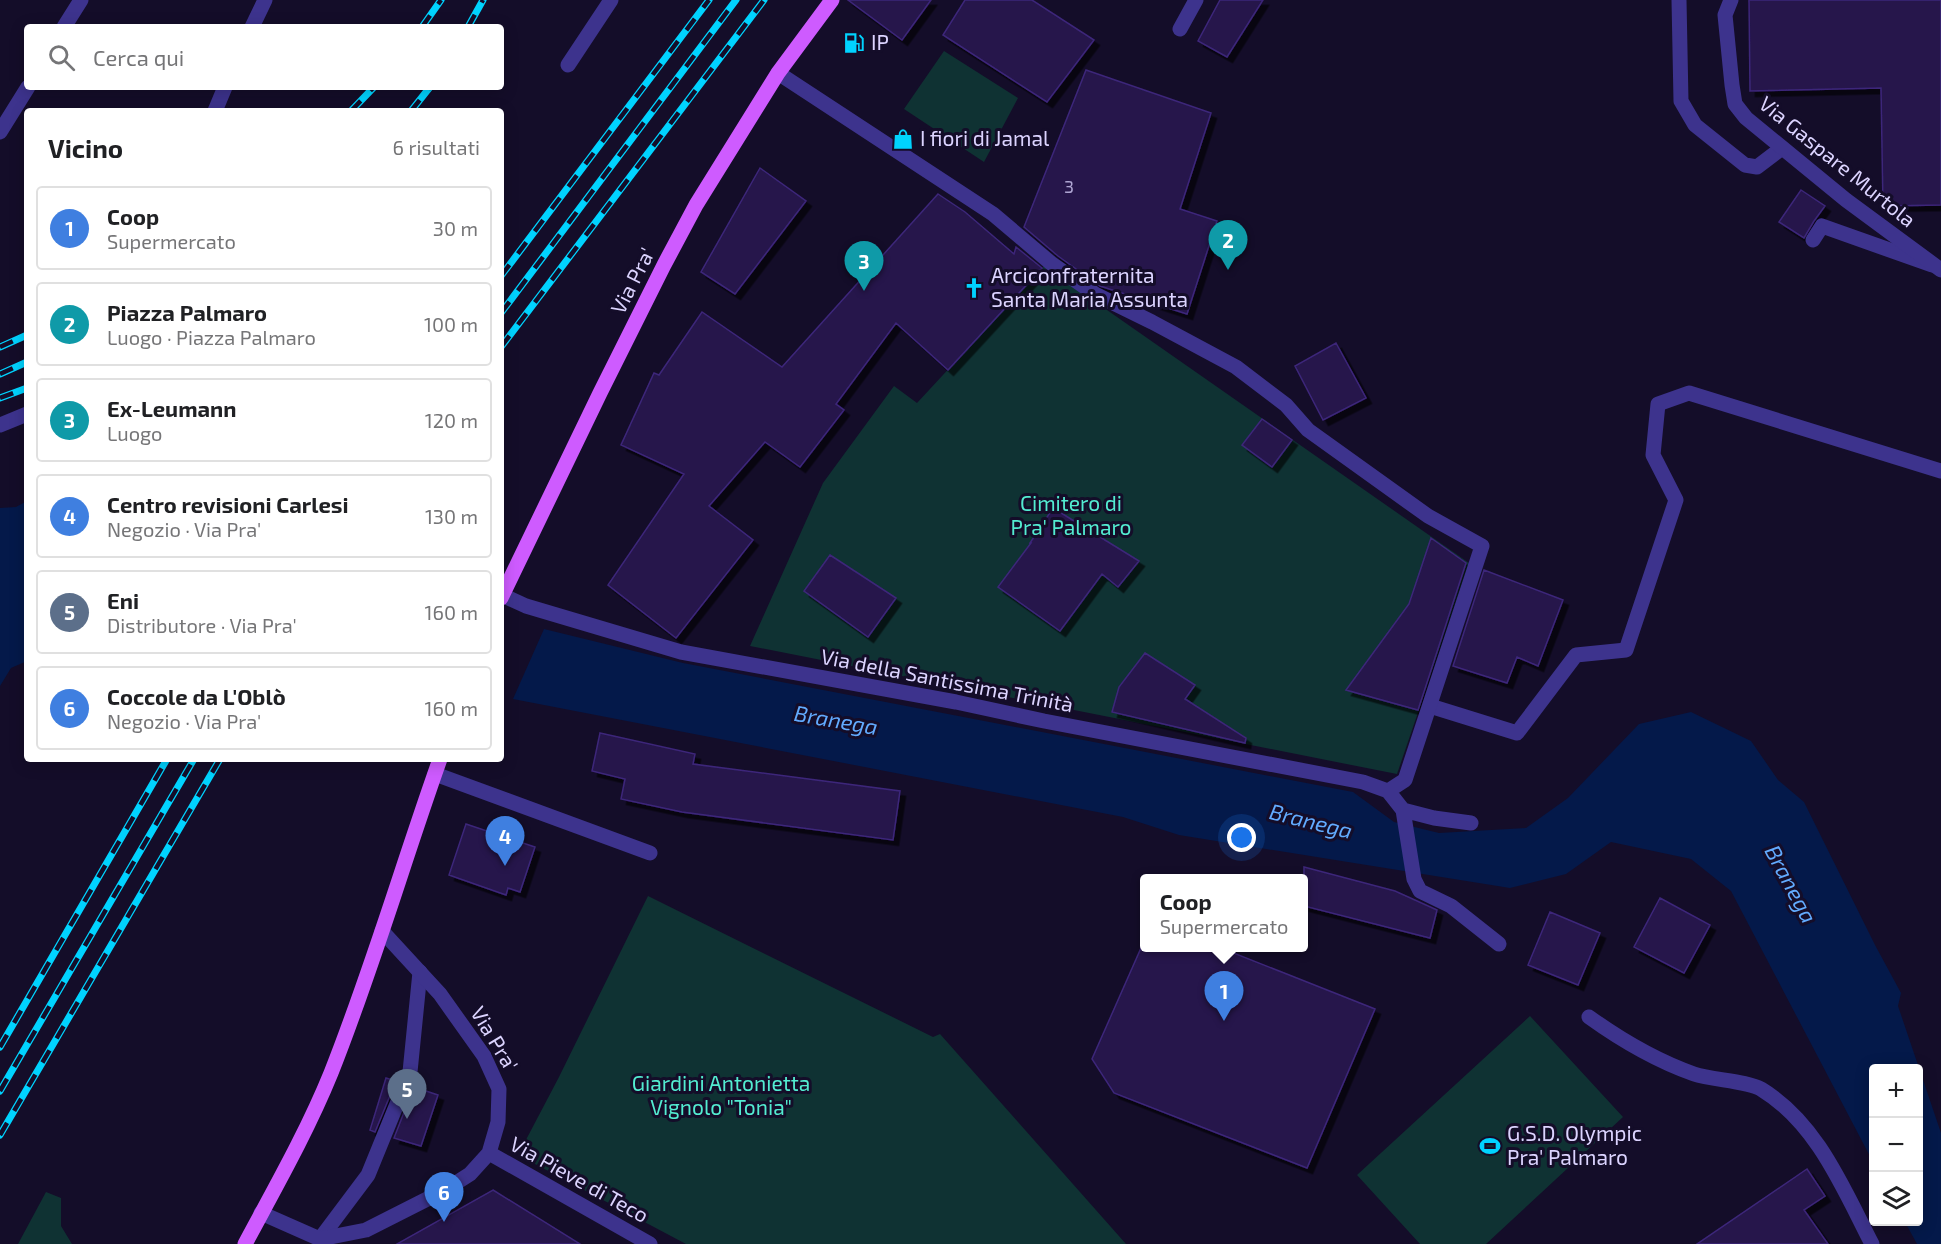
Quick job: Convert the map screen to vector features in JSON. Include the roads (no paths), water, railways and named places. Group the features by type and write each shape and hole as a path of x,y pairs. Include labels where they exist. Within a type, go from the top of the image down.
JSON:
{"main road":[{"name":"Via Pra'","path":"504,590 664,265 696,205 778,73 832,0"},
{"path":"245,1244 331,1073 438,766"}],"street":[{"path":"66,24 81,0"},
{"path":"253,24 265,0"},
{"path":"568,65 611,0"},
{"path":"1180,29 1196,0"},
{"path":"1679,0 1681,101 1695,125 1745,165 1757,167 1782,148"},
{"name":"Via Gaspare Murtola","path":"1731,0 1725,15 1735,104 1746,118 1782,148 1936,268"},
{"path":"778,73 993,214 1052,264 1095,294 1236,367 1286,405 1308,430 1428,516 1482,546 1405,780 1388,791 1403,813 1414,879 1420,891 1450,906 1499,944"},
{"path":"0,132 26,90"},
{"path":"215,108 224,90"},
{"path":"1813,240 1822,226 1936,268"},
{"path":"1430,706 1517,733 1576,655 1626,650 1676,500 1653,455 1658,404 1689,393 1941,471"},
{"path":"0,425 24,415"},
{"name":"Via della Santissima Trinità","path":"504,597 526,606 681,652 956,702 1363,782 1388,791"},
{"path":"438,766 650,853"},
{"path":"1403,813 1471,823"},
{"name":"Via Pra'","path":"320,1239 366,1230 445,1190 470,1174 489,1153 498,1122 499,1089 484,1056 440,994 382,931"},
{"path":"261,1214 320,1239 368,1175 410,1072 420,972"},
{"path":"1589,1017 1612,1034 1675,1066 1696,1074 1759,1088 1797,1117 1828,1159 1872,1244"},
{"name":"Via Pieve di Teco","path":"489,1153 650,1244"}],"water":[{"path":"24,503 24,662 11,668 0,686 0,508 16,507"},
{"name":"Branega","path":"544,629 683,663 1353,792 1394,822 1439,833 1526,828 1568,798 1639,724 1691,712 1751,741 1778,780 1804,802 1901,993 1898,1006 1918,1064 1869,1064 1869,1154 1731,891 1691,859 1611,842 1566,874 1510,888 1179,835 1123,817 513,699"},
{"path":"1923,1080 1941,1133 1941,1244 1917,1244 1907,1226 1923,1226"}],"railway":[{"path":"424,24 441,0"},
{"path":"470,24 483,0"},
{"path":"504,272 709,0"},
{"path":"504,309 736,0"},
{"path":"504,343 764,0"},
{"path":"354,108 371,90"},
{"path":"413,108 428,90"},
{"path":"0,347 24,336"},
{"path":"0,374 24,363"},
{"path":"0,398 24,389"},
{"path":"0,1047 165,762"},
{"path":"0,1091 192,762"},
{"path":"0,1135 218,762"}],"place":[{"name":"IP","path":"854,43"},
{"name":"I fiori di Jamal","path":"903,139"},
{"name":"Piazza Palmaro","path":"1228,270"},
{"name":"Arciconfraternita Santa Maria Assunta","path":"974,288"},
{"name":"Ex-Leumann","path":"864,291"},
{"name":"Centro revisioni Carlesi","path":"505,866"},
{"name":"Coop","path":"1224,1021"},
{"name":"Eni","path":"407,1119"},
{"name":"G.S.D. Olympic Pra' Palmaro","path":"1490,1146"},
{"name":"Coccole da L'Oblò","path":"444,1222"}],"park label":[{"name":"Cimitero di Pra' Palmaro","path":"1071,516"},
{"name":"Giardini Antonietta Vignolo \"Tonia\"","path":"721,1096"}]}
